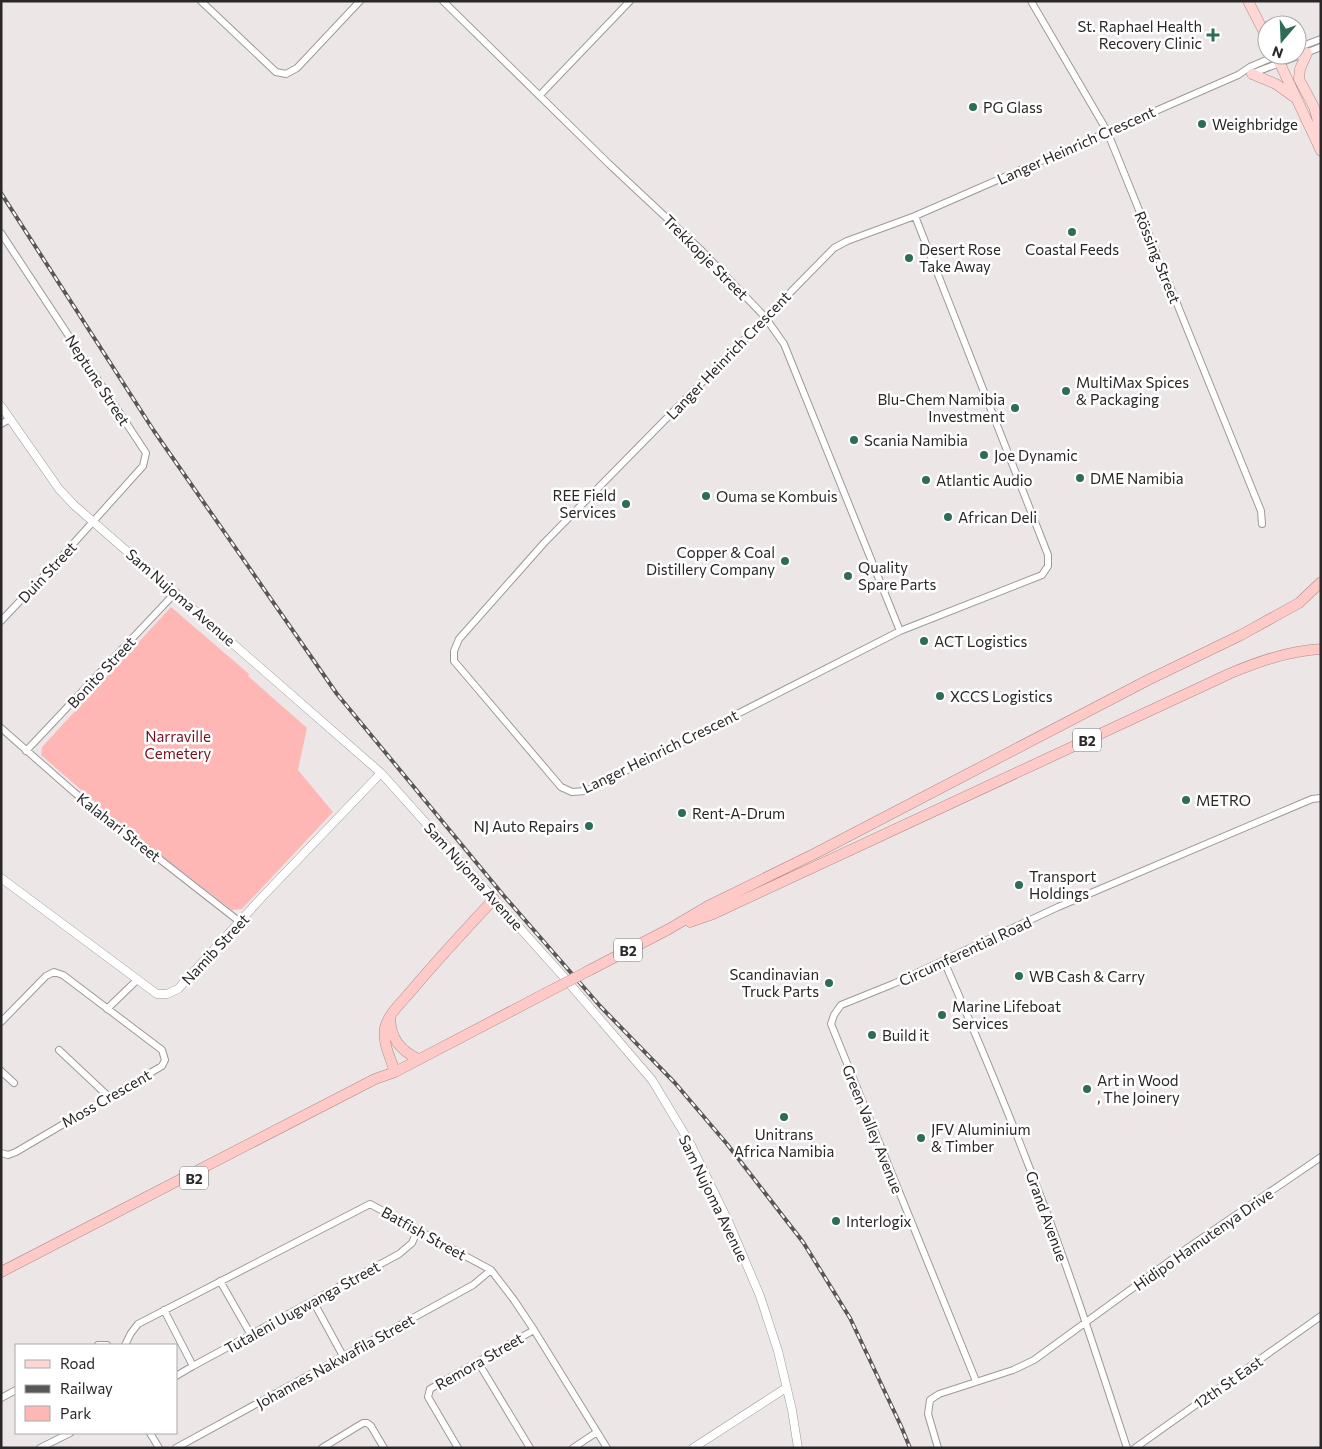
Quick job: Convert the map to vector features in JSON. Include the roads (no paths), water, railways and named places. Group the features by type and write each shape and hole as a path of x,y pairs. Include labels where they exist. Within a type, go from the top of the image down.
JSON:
{"highway":[{"name":"B2","path":"1,1277 369,1088 418,1059 669,929 708,906 816,853 1148,680 1257,627 1299,603 1321,582"},
{"name":"B2","path":"669,929 713,914 1239,670 1282,655 1321,649"},
{"path":"394,1072 384,1032 390,1017 444,952 494,899"},
{"path":"390,1017 392,1035 396,1042 408,1054 418,1059"},
{"name":"B2","path":"1,1272 374,1079 394,1072"}],"main road":[{"path":"1248,1 1257,19"},
{"path":"1281,65 1321,152"},
{"path":"1300,65 1298,79 1314,107 1318,121 1316,139"},
{"path":"1252,74 1280,87 1297,100"}],"street":[{"path":"201,1 266,63 276,72 281,73 291,72 297,68 360,1"},
{"name":"Trekkopje Street","path":"443,1 609,164 702,251 766,317 784,344 900,631"},
{"path":"540,95 630,1"},
{"name":"Rössing Street","path":"1031,1 1107,131 1261,511 1262,524"},
{"path":"1307,47 1321,39"},
{"path":"1307,49 1321,47"},
{"name":"Langer Heinrich Crescent","path":"915,216 1048,555 1048,566 1042,574 900,631 586,791 572,792 561,787 454,661 454,651 459,640 544,543 834,248 915,216 1238,75 1250,66 1257,64"},
{"name":"Langer Heinrich Crescent","path":"1238,75 1252,74 1265,65"},
{"name":"Neptune Street","path":"1,233 146,452 143,466 92,522"},
{"name":"Sam Nujoma Avenue","path":"1,406 59,489 92,522 176,592 382,773 652,1080 690,1143 729,1223 760,1296 778,1351 798,1448"},
{"path":"1,424 10,419"},
{"name":"Duin Street","path":"1,621 92,522"},
{"name":"Bonito Street","path":"26,751 176,592"},
{"name":"Kalahari Street","path":"1,728 75,793 240,922"},
{"name":"Namib Street","path":"1,878 157,994 167,994 178,989 382,773"},
{"name":"Circumferential Road","path":"834,1015 841,1005 944,961 1107,886 1312,799 1321,798"},
{"name":"Grand Avenue","path":"944,961 1029,1165 1086,1321 1127,1448"},
{"name":"Moss Crescent","path":"1,1022 46,976 54,972 63,975 162,1050 165,1060 162,1066 16,1152 8,1155 1,1152"},
{"path":"107,1008 137,980"},
{"name":"Green Valley Avenue","path":"834,1015 831,1024 976,1381"},
{"path":"59,1050 109,1097"},
{"path":"1,1071 14,1083"},
{"name":"Hidipo Hamutenya Drive","path":"938,1448 928,1414 930,1400 939,1394 1013,1370 1034,1360 1189,1247 1321,1157"},
{"name":"Batfish Street","path":"125,1344 131,1332 138,1324 370,1204 491,1270 534,1330 607,1448"},
{"name":"Tutaleni Uugwanga Street","path":"178,1375 399,1254 412,1243 418,1229"},
{"name":"Johannes Nakwafila Street","path":"176,1448 472,1286 491,1270"},
{"path":"220,1281 252,1336"},
{"path":"313,1301 343,1356"},
{"path":"164,1310 193,1366"},
{"name":"12th St East","path":"1135,1448 1321,1316"},
{"name":"Remora Street","path":"458,1448 428,1397 428,1392 430,1389 534,1330"},
{"path":"478,1362 530,1448"},
{"path":"693,1448 786,1388"},
{"path":"1,1398 15,1391"},
{"path":"322,1448 362,1423 367,1423 371,1426 384,1448"},
{"path":"573,1448 597,1432"},
{"path":"40,1448 68,1434"},
{"path":"151,1434 159,1448"}],"railway":[{"path":"1,193 154,431 337,694 504,896 600,1006 675,1083 727,1144 803,1242 850,1318 910,1448"}],"place":[{"name":"St. Raphael Health Recovery Clinic","path":"1213,35"},
{"name":"PG Glass","path":"973,107"},
{"name":"Weighbridge","path":"1202,124"},
{"name":"Coastal Feeds","path":"1072,232"},
{"name":"Desert Rose Take Away","path":"909,258"},
{"name":"MultiMax Spices & Packaging","path":"1066,391"},
{"name":"Blu-Chem Namibia Investment","path":"1015,408"},
{"name":"Scania Namibia","path":"854,440"},
{"name":"Joe Dynamic","path":"984,455"},
{"name":"DME Namibia","path":"1080,478"},
{"name":"Atlantic Audio","path":"926,480"},
{"name":"Ouma se Kombuis","path":"706,496"},
{"name":"REE Field Services","path":"626,504"},
{"name":"African Deli","path":"948,517"},
{"name":"Copper & Coal Distillery Company","path":"785,561"},
{"name":"Quality Spare Parts","path":"848,576"},
{"name":"ACT Logistics","path":"924,641"},
{"name":"XCCS Logistics","path":"940,696"},
{"name":"METRO","path":"1186,800"},
{"name":"Rent-A-Drum","path":"682,813"},
{"name":"NJ Auto Repairs","path":"589,826"},
{"name":"Transport Holdings","path":"1019,885"},
{"name":"WB Cash & Carry","path":"1019,976"},
{"name":"Scandinavian Truck Parts","path":"829,983"},
{"name":"Marine Lifeboat Services","path":"942,1015"},
{"name":"Build it","path":"872,1035"},
{"name":"Art in Wood , The Joinery","path":"1087,1089"},
{"name":"Unitrans Africa Namibia","path":"784,1117"},
{"name":"JFV Aluminium & Timber","path":"921,1138"},
{"name":"Interlogix","path":"836,1221"}],"park label":[{"name":"Narraville Cemetery","path":"178,744"}]}
